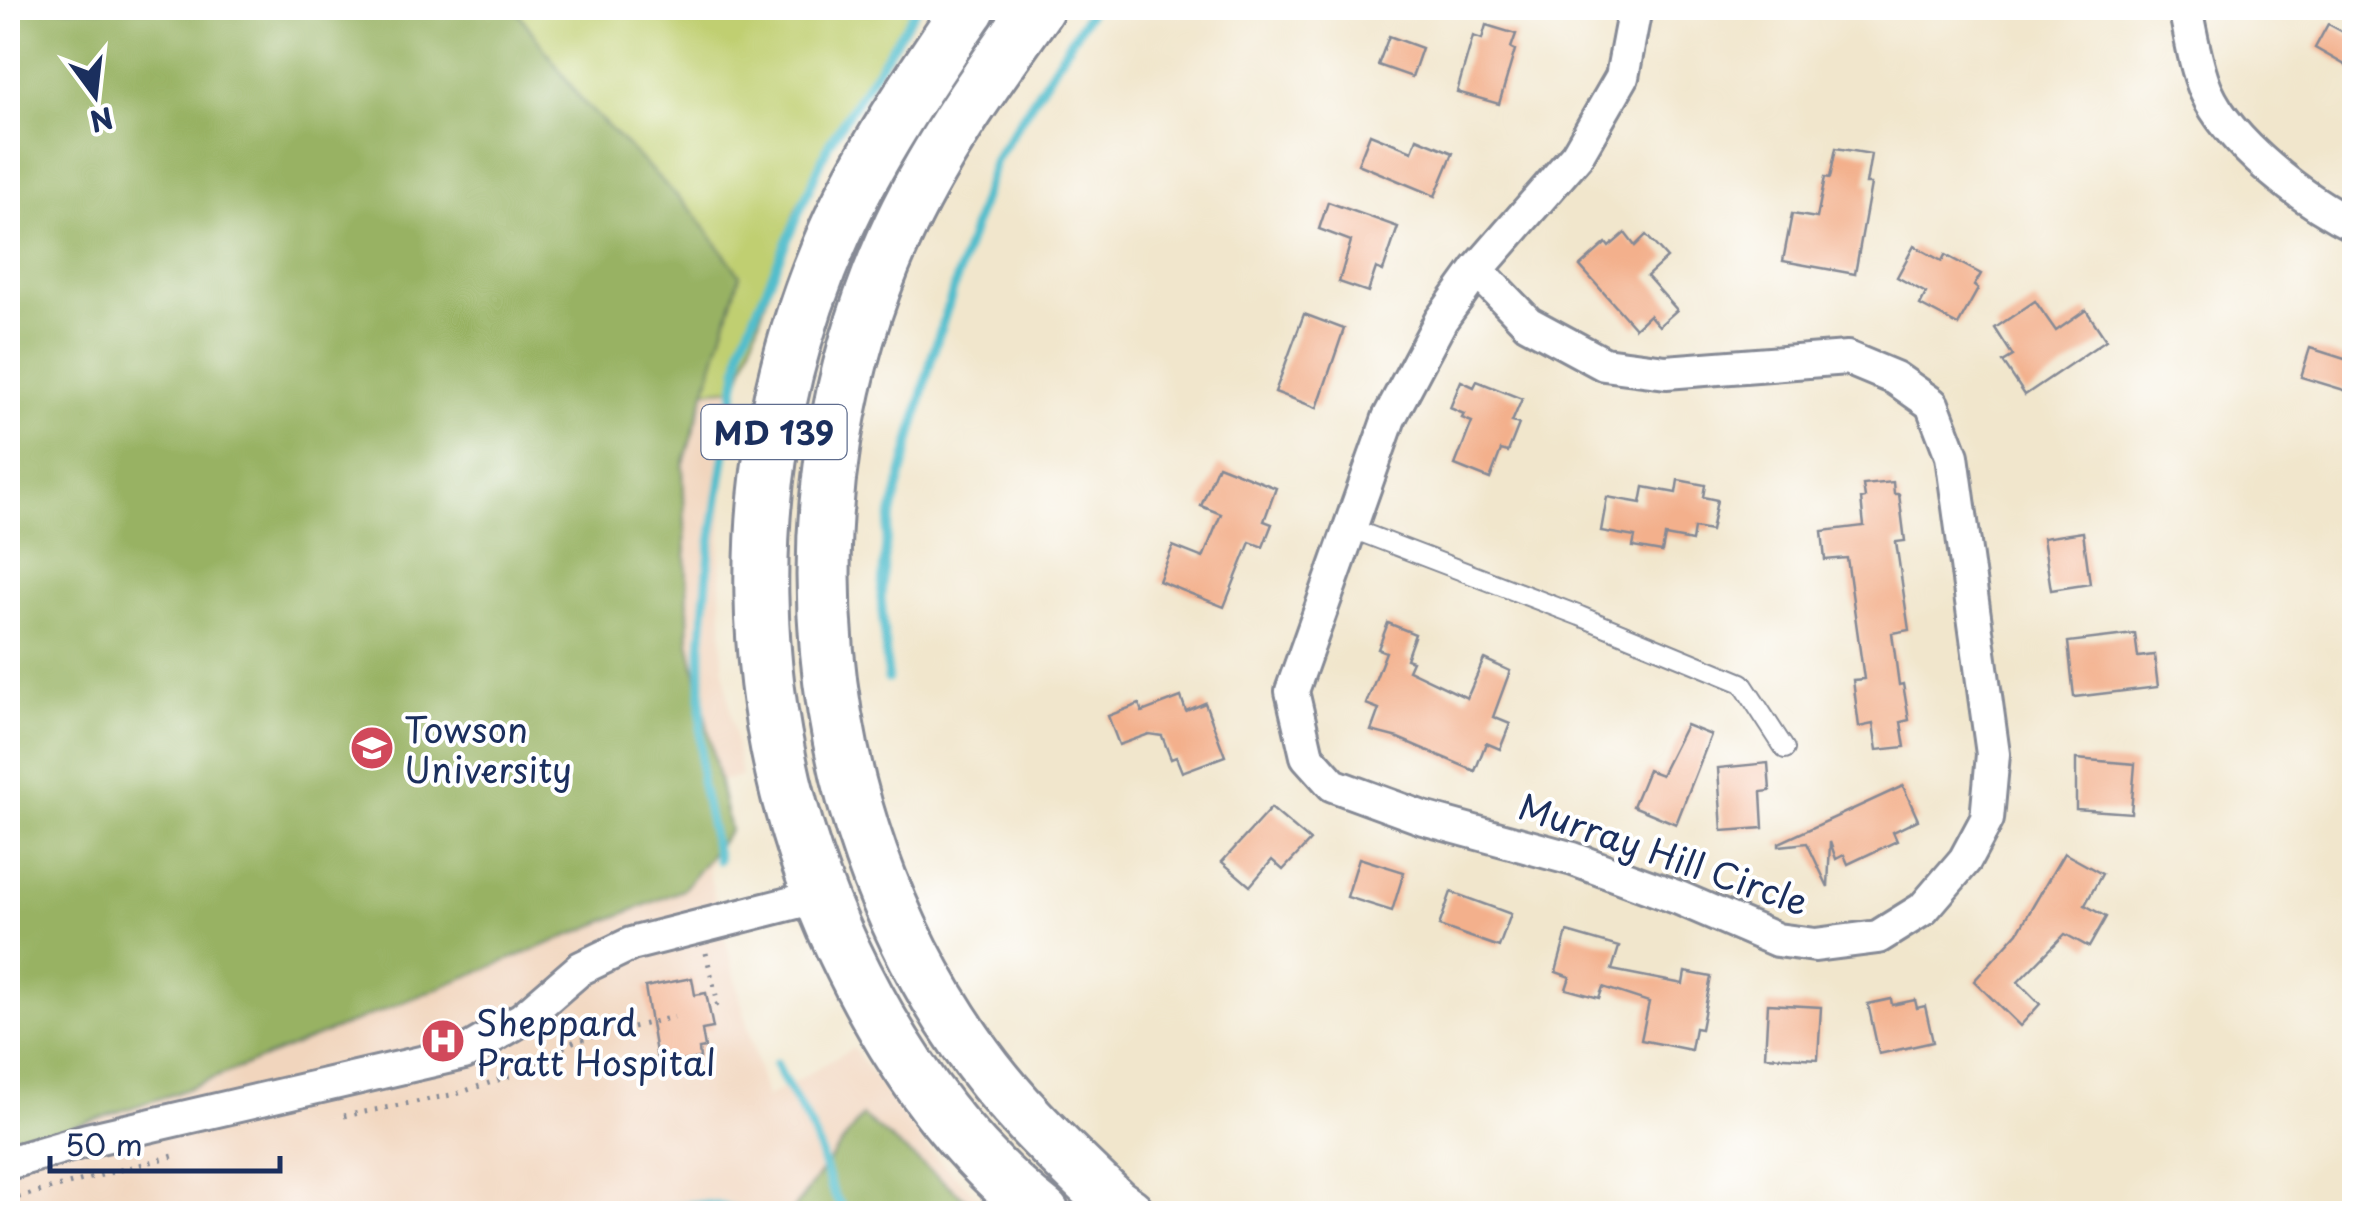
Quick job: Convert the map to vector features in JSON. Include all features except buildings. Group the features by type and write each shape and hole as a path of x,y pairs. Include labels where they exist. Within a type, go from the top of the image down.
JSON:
{"main road":[{"name":"MD 139","path":"969,8 890,129 834,235 799,330 774,430 760,554 763,655 786,790 820,896 854,972 923,1088 976,1150 1043,1214"},
{"name":"MD 139","path":"1037,8 984,83 917,192 894,239 859,334 836,429 825,520 823,608 830,692 844,764 864,834 912,950 967,1044 1013,1103 1128,1214"},
{"path":"830,692 808,721 829,851 829,875 820,896 860,921 927,1040 971,1097 1001,1127 1056,1148"}],"street":[{"path":"1477,270 1578,154 1622,77 1636,8"},
{"path":"2185,8 2207,93 2228,125 2270,167 2312,200 2354,225"},
{"name":"Murray Hill Circle","path":"1477,270 1528,323 1604,364 1666,372 1847,358 1895,378 1932,404 1952,456 1992,754 1987,819 1965,860 1923,909 1878,937 1816,945 1777,940 1573,859 1423,818 1333,784 1308,756 1292,690 1350,528 1389,418 1441,320 1477,270"},
{"path":"8,1163 87,1140 464,1053 512,1026 581,968 606,954 820,896"}],"lane":[{"path":"1350,528 1742,683 1786,749"}],"path":[{"path":"700,926 718,1004 710,1010"}],"shaded area":[{"name":"Towson University","path":"739,388 723,498 720,554 723,665 741,776 695,787 711,865 707,866 766,1098 853,1048 927,1148 994,1213 8,1214 8,439 103,441"}],"green space":[{"path":"8,8 915,8 838,131 795,211 737,388 106,440"},
{"path":"8,8 515,8 582,101 694,213 740,275 683,466 689,641 730,831 683,890 174,1094 8,1147"},
{"path":"862,1116 983,1213 791,1213"}],"waterway":[{"path":"718,860 701,781 701,647 710,549 742,344 829,143 917,8"},
{"path":"888,679 881,597 887,532 933,353 995,160 1092,8"},
{"path":"776,1064 814,1134 831,1186 848,1214"},
{"path":"636,1214 694,1205 720,1206 751,1214"}],"place":[{"name":"Towson University","path":"372,748"},
{"name":"Sheppard Pratt Hospital","path":"443,1041"}]}
